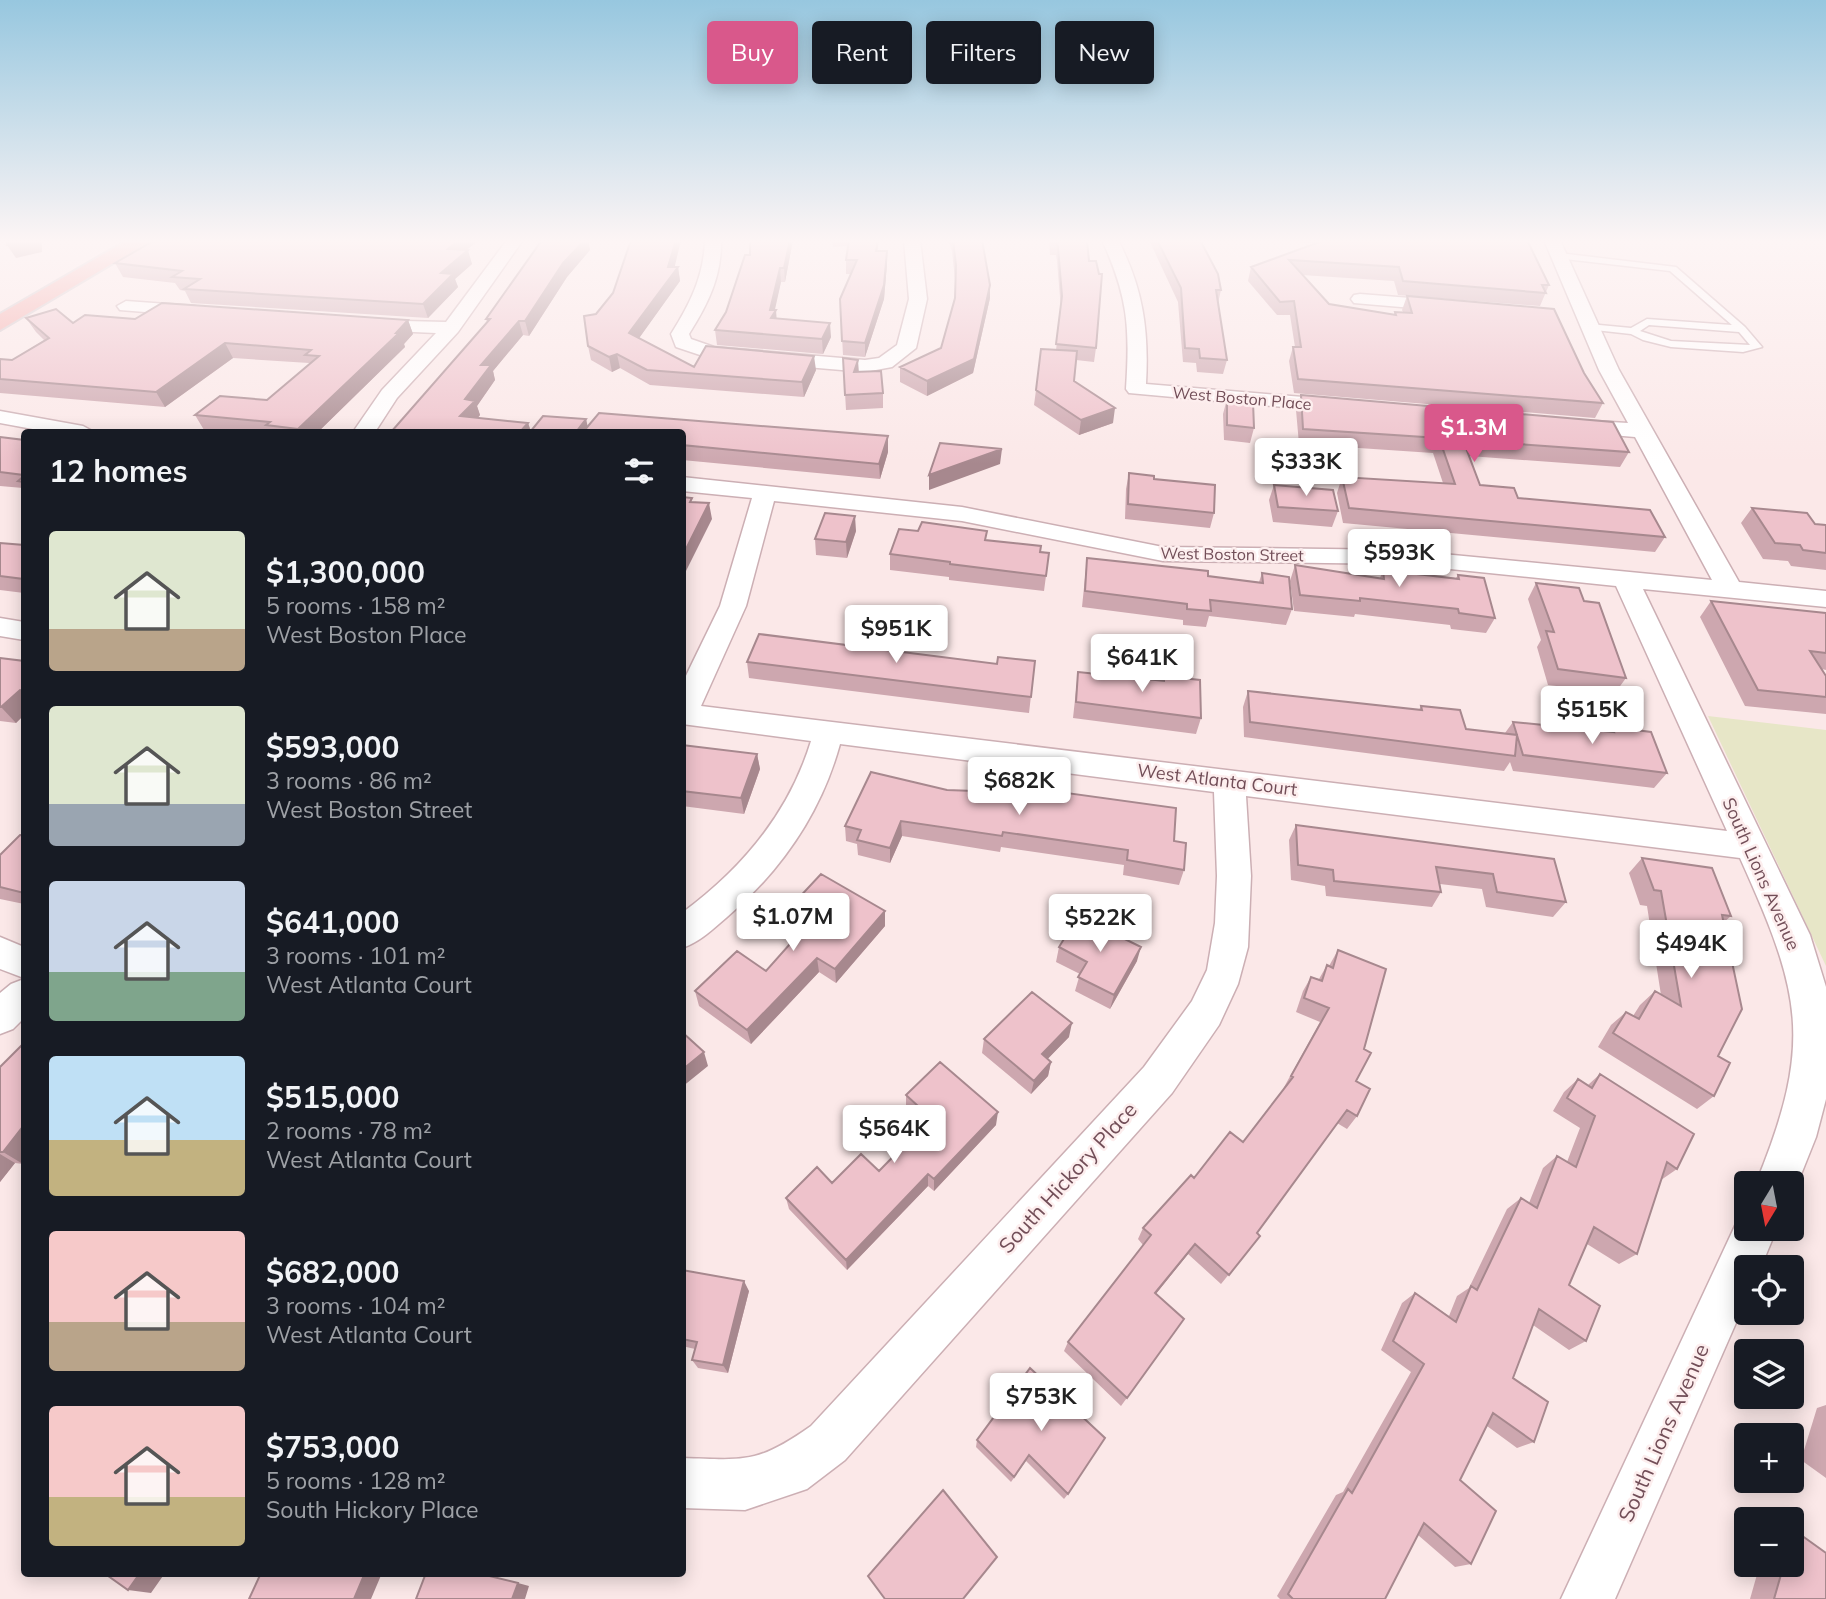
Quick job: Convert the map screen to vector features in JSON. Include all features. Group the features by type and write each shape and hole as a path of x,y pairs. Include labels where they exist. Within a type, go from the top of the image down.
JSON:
{"street":[{"path":"366,429 389,394 461,315"},
{"path":"692,315 680,334 682,343 712,353 876,365 891,360 906,348 914,315"},
{"name":"West Boston Place","path":"1138,315 1136,389 1355,407"},
{"path":"1584,315 1642,431 1730,589"},
{"path":"1559,316 1587,323"},
{"path":"344,323 451,328"},
{"path":"0,417 66,429"},
{"path":"1560,424 1642,431"},
{"name":"West Boston Street","path":"686,484 962,514 1116,547 1163,554 1218,557 1401,557 1826,599"},
{"path":"686,708 733,606 765,493"},
{"name":"South Lions Avenue","path":"1625,578 1792,935 1810,993 1814,1070 1805,1109 1782,1171"},
{"path":"0,628 21,631"},
{"name":"West Atlanta Court","path":"686,714 1751,847"},
{"path":"686,930 744,881 788,830 811,787 829,732"},
{"name":"South Hickory Place","path":"686,1483 745,1485 789,1471 828,1443 1158,1080 1199,1024 1225,971 1235,899 1229,782"},
{"path":"0,952 21,962"},
{"path":"0,1017 21,998"},
{"name":"South Lions Avenue","path":"1588,1599 1750,1241"}],"lane":[{"path":"1587,323 1633,331 1657,342 1753,350 1757,347 1725,315"},
{"path":"1633,331 1647,322 1742,329"}],"green space":[{"path":"1708,716 1826,730 1826,966"}],"building":[{"path":"37,315 63,315 73,323 85,315 135,319 142,315 330,315 408,320 396,333 399,333 298,429 266,425 270,422 195,415 220,396 267,400 319,356 305,355 311,350 225,343 156,392 0,379 0,359 12,360 49,338 26,318"},
{"path":"489,315 529,315 525,321 519,321 481,365 491,365 465,399 475,401 460,416 528,423 523,429 394,429 490,319 486,319"},
{"path":"643,315 629,333 694,367 706,346 814,356 802,382 647,370 617,354 609,357 588,346 584,316"},
{"path":"724,315 773,315 771,318 830,323 822,339 715,330"},
{"path":"841,315 874,315 865,343 842,341"},
{"path":"950,315 984,315 974,359 927,381 900,367 941,348"},
{"path":"1060,315 1099,315 1096,348 1056,344"},
{"path":"1183,315 1220,315 1227,360 1200,358 1199,349 1185,348"},
{"path":"1296,315 1557,315 1584,373 1603,403 1298,379 1293,347 1301,347"},
{"path":"1041,349 1077,351 1074,381 1115,408 1081,420 1036,390"},
{"path":"843,358 858,360 854,372 881,371 883,393 845,395"},
{"path":"1301,395 1613,422 1629,452 1463,440 1480,485 1514,488 1518,498 1650,510 1665,537 1349,508 1342,477 1455,484 1439,438 1303,429"},
{"path":"1227,399 1253,402 1254,428 1227,425"},
{"path":"599,413 888,436 879,464 686,445 686,429 586,429"},
{"path":"543,416 586,419 578,429 532,429"},
{"path":"0,437 21,440 21,475 0,472"},
{"path":"940,443 1002,449 929,475"},
{"path":"1129,473 1154,476 1154,479 1215,485 1214,513 1128,504"},
{"path":"1274,485 1333,490 1338,511 1278,507"},
{"path":"686,497 692,498 690,502 709,503 686,549"},
{"path":"1752,508 1807,513 1815,524 1826,525 1826,553 1803,550 1800,545 1775,543"},
{"path":"825,513 855,516 846,542 815,539"},
{"path":"922,522 987,531 985,540 1041,546 1040,552 1049,553 1046,576 890,554 899,529 918,531"},
{"path":"0,543 21,545 21,579 0,576"},
{"path":"1087,558 1208,571 1208,576 1263,583 1262,573 1289,577 1292,609 1210,600 1211,611 1187,609 1187,604 1085,591"},
{"path":"1295,565 1384,579 1383,570 1459,579 1458,575 1484,578 1495,618 1459,613 1458,609 1360,598 1360,601 1300,595"},
{"path":"1536,583 1579,588 1584,601 1599,603 1626,678 1558,669 1546,631 1554,632"},
{"path":"1711,601 1826,613 1826,653 1810,651 1826,676 1826,697 1758,690"},
{"path":"759,634 997,664 998,657 1035,661 1031,697 747,662"},
{"path":"0,658 21,661 21,690 0,707"},
{"path":"1078,672 1164,681 1164,676 1200,680 1201,718 1076,702"},
{"path":"1248,691 1422,710 1421,706 1460,710 1466,729 1517,735 1515,756 1250,722"},
{"path":"1513,722 1614,732 1612,727 1651,732 1667,773 1523,755"},
{"path":"686,745 757,754 741,798 686,791"},
{"path":"871,772 947,790 974,791 976,781 1011,786 1010,792 1059,798 1060,792 1176,808 1174,841 1186,843 1184,870 1127,860 1128,850 901,821 890,848 857,840 861,830 845,826"},
{"path":"1296,825 1554,859 1566,902 1497,892 1493,874 1436,867 1441,892 1334,881 1333,870 1298,865"},
{"path":"21,835 21,892 0,887 0,855"},
{"path":"1642,858 1712,868 1731,916 1722,915 1742,1009 1718,1056 1730,1063 1714,1096 1613,1033 1626,1012 1639,1019 1655,991 1681,1006 1661,891 1654,890"},
{"path":"821,874 885,911 835,969 817,958 747,1030 695,991 737,951 766,971 814,917 793,904"},
{"path":"1078,916 1141,947 1114,995 1078,977 1087,962 1059,947"},
{"path":"1338,950 1386,969 1364,1049 1371,1053 1356,1081 1370,1089 1357,1116 1347,1110 1257,1233 1260,1236 1229,1275 1195,1244 1155,1293 1184,1319 1127,1398 1068,1342 1151,1235 1143,1228 1191,1175 1194,1178 1230,1132 1243,1142 1293,1077 1291,1076 1329,1008 1304,998 1311,977 1322,981 1327,965 1333,968"},
{"path":"1032,992 1072,1023 1042,1054 1051,1062 1034,1081 984,1039"},
{"path":"686,1036 704,1052 686,1067"},
{"path":"21,1046 21,1129 3,1152 0,1152 0,1067"},
{"path":"940,1062 998,1112 934,1179 928,1174 846,1260 786,1198 817,1167 832,1183 861,1154 879,1171 931,1118 906,1095"},
{"path":"1600,1074 1694,1134 1677,1169 1667,1162 1637,1254 1594,1227 1569,1285 1600,1306 1586,1341 1539,1309 1513,1378 1548,1402 1534,1442 1493,1413 1460,1480 1496,1511 1471,1564 1424,1523 1385,1599 1293,1599 1288,1594 1348,1489 1352,1493 1424,1364 1393,1341 1415,1293 1456,1322 1471,1286 1477,1290 1521,1198 1537,1208 1557,1156 1576,1167 1595,1116 1567,1098 1578,1079 1592,1088"},
{"path":"686,1271 744,1281 723,1365 692,1360 697,1342 686,1340"},
{"path":"1030,1368 1105,1438 1068,1494 1029,1455 1014,1477 977,1440"},
{"path":"943,1490 997,1557 963,1599 885,1599 868,1576"},
{"path":"1804,1537 1826,1553 1826,1599 1774,1599 1780,1577 1804,1577"},
{"path":"110,1577 137,1577 128,1590"},
{"path":"259,1577 363,1577 354,1599 249,1599"},
{"path":"424,1577 493,1577 518,1583 512,1599 416,1599"}]}
